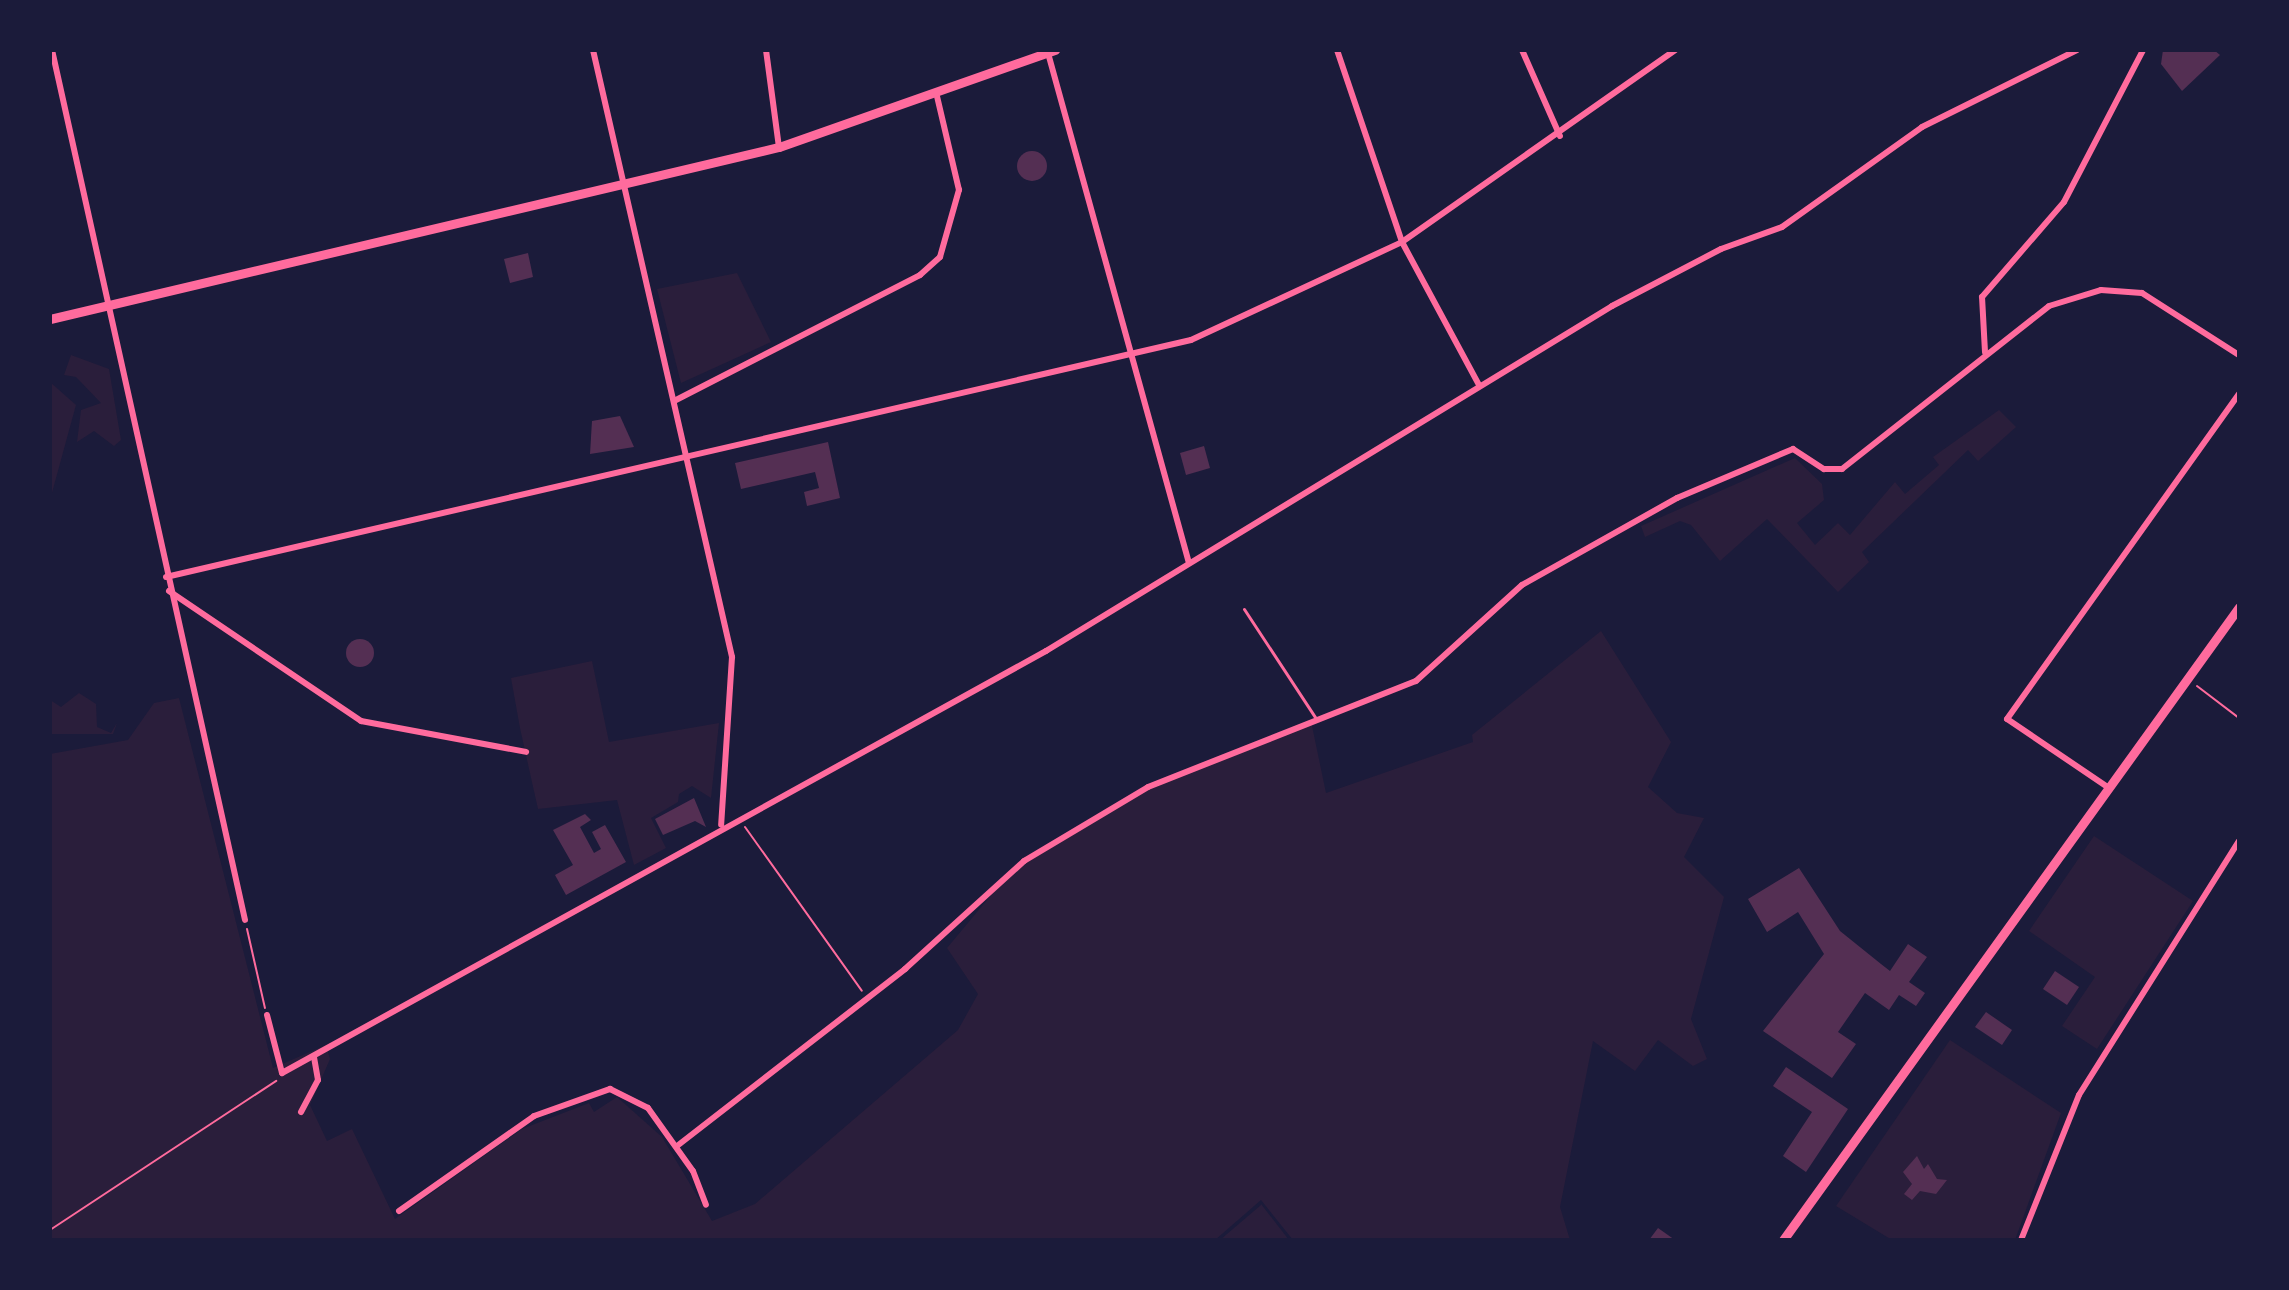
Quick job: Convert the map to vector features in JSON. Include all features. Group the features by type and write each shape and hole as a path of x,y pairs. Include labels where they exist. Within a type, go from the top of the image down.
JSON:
{"main road":[{"path":"50,319 779,147 937,96 1052,52"},
{"path":"1783,1240 2239,607"}],"street":[{"path":"52,50 110,305 169,591 245,920"},
{"path":"593,50 627,185 732,657 721,825"},
{"path":"766,50 779,147"},
{"path":"1337,50 1402,242 1479,385"},
{"path":"1522,50 1560,136"},
{"path":"166,577 687,454 1133,357 1191,340 1402,242 1560,136 1675,50"},
{"path":"267,1015 282,1073 721,825 1046,651 1479,385 1639,291 1782,227 1922,127 2077,50"},
{"path":"1985,352 1982,297 2064,202 2142,51"},
{"path":"1052,52 1189,563"},
{"path":"676,400 920,275 940,257 959,190 937,96"},
{"path":"677,1146 868,999 1024,861 1148,787 1416,681 1522,585 1677,498 1793,449 1824,469 1842,469 1985,352 2049,306 2101,290 2163,300 2239,355"},
{"path":"2109,788 2007,719 2239,394"},
{"path":"169,591 347,715 398,733 526,752"},
{"path":"2021,1240 2079,1095 2239,841"},
{"path":"301,1112 318,1080 314,1057"},
{"path":"399,1211 469,1156 587,1092 634,1095 677,1146 706,1205"}],"lane":[{"path":"1244,609 1317,720"}],"path":[{"path":"2197,686 2239,718"},
{"path":"737,817 868,999"},
{"path":"245,920 267,1015"},
{"path":"50,1231 271,1088 282,1073"}],"shaded area":[{"path":"737,273 771,342 681,383 657,289"},
{"path":"71,355 109,369 121,440 114,446 94,431 77,442 81,410 101,403 76,377 64,375"},
{"path":"50,382 76,405 50,500"},
{"path":"1999,410 2016,427 1978,461 1968,450 1862,552 1869,562 1838,592 1767,519 1720,561 1691,525 1680,521 1645,537 1641,526 1795,458 1822,484 1824,500 1797,523 1815,545 1838,523 1850,535 1895,482 1905,494 1939,465 1933,457"},
{"path":"1601,631 1671,742 1648,787 1677,813 1704,818 1684,857 1724,897 1691,1019 1707,1059 1693,1066 1658,1040 1635,1071 1593,1041 1560,1207 1570,1240 1293,1240 1261,1200 1215,1240 50,1240 50,754 128,740 154,703 179,698 273,1068 326,1045 330,1059 310,1105 327,1141 352,1129 395,1219 522,1129 589,1103 594,1112 617,1097 662,1137 712,1221 755,1204 958,1030 978,994 947,948 1013,869 1148,786 1311,721 1326,793 1473,742 1472,735"},
{"path":"592,661 609,742 719,723 711,798 692,786 679,794 678,802 651,818 666,848 634,865 617,800 538,809 520,728 511,678"},
{"path":"79,693 96,704 97,727 111,733 117,723 113,734 50,734 50,700 61,707"},
{"path":"2094,836 2193,901 2097,1049 2062,1026 2095,977 2029,931"},
{"path":"1950,1040 2061,1113 2015,1240 1892,1240 1836,1206"},
{"path":"1261,1205 1289,1240 1220,1240"}],"building":[{"path":"2163,50 2214,50 2220,55 2182,91 2161,64"},
{"path":"1032,151 1043,155 1047,166 1043,177 1032,181 1021,177 1017,166 1021,155"},
{"path":"528,253 533,277 510,283 504,259"},
{"path":"620,416 634,447 590,454 592,421"},
{"path":"828,442 840,498 807,506 804,492 819,488 815,472 741,489 735,463"},
{"path":"1204,446 1210,468 1186,475 1180,453"},
{"path":"360,639 370,643 374,653 370,663 360,667 350,663 346,653 350,643"},
{"path":"694,798 706,827 695,821 663,835 655,819"},
{"path":"585,814 591,820 580,827 594,853 601,849 592,832 605,825 626,862 566,895 555,875 573,865 553,830"},
{"path":"1799,868 1840,931 1890,971 1908,944 1927,957 1909,982 1925,993 1916,1006 1899,995 1889,1010 1865,993 1838,1032 1856,1044 1832,1078 1763,1031 1824,954 1798,912 1767,932 1748,899"},
{"path":"2055,971 2079,987 2067,1005 2043,989"},
{"path":"1986,1012 2012,1030 2002,1045 1975,1027"},
{"path":"1786,1067 1848,1109 1806,1172 1783,1156 1812,1112 1773,1086"},
{"path":"1917,1156 1924,1169 1928,1164 1937,1179 1947,1180 1936,1194 1920,1191 1912,1200 1904,1194 1912,1184 1903,1172"},
{"path":"1658,1228 1675,1240 1649,1240"}]}
